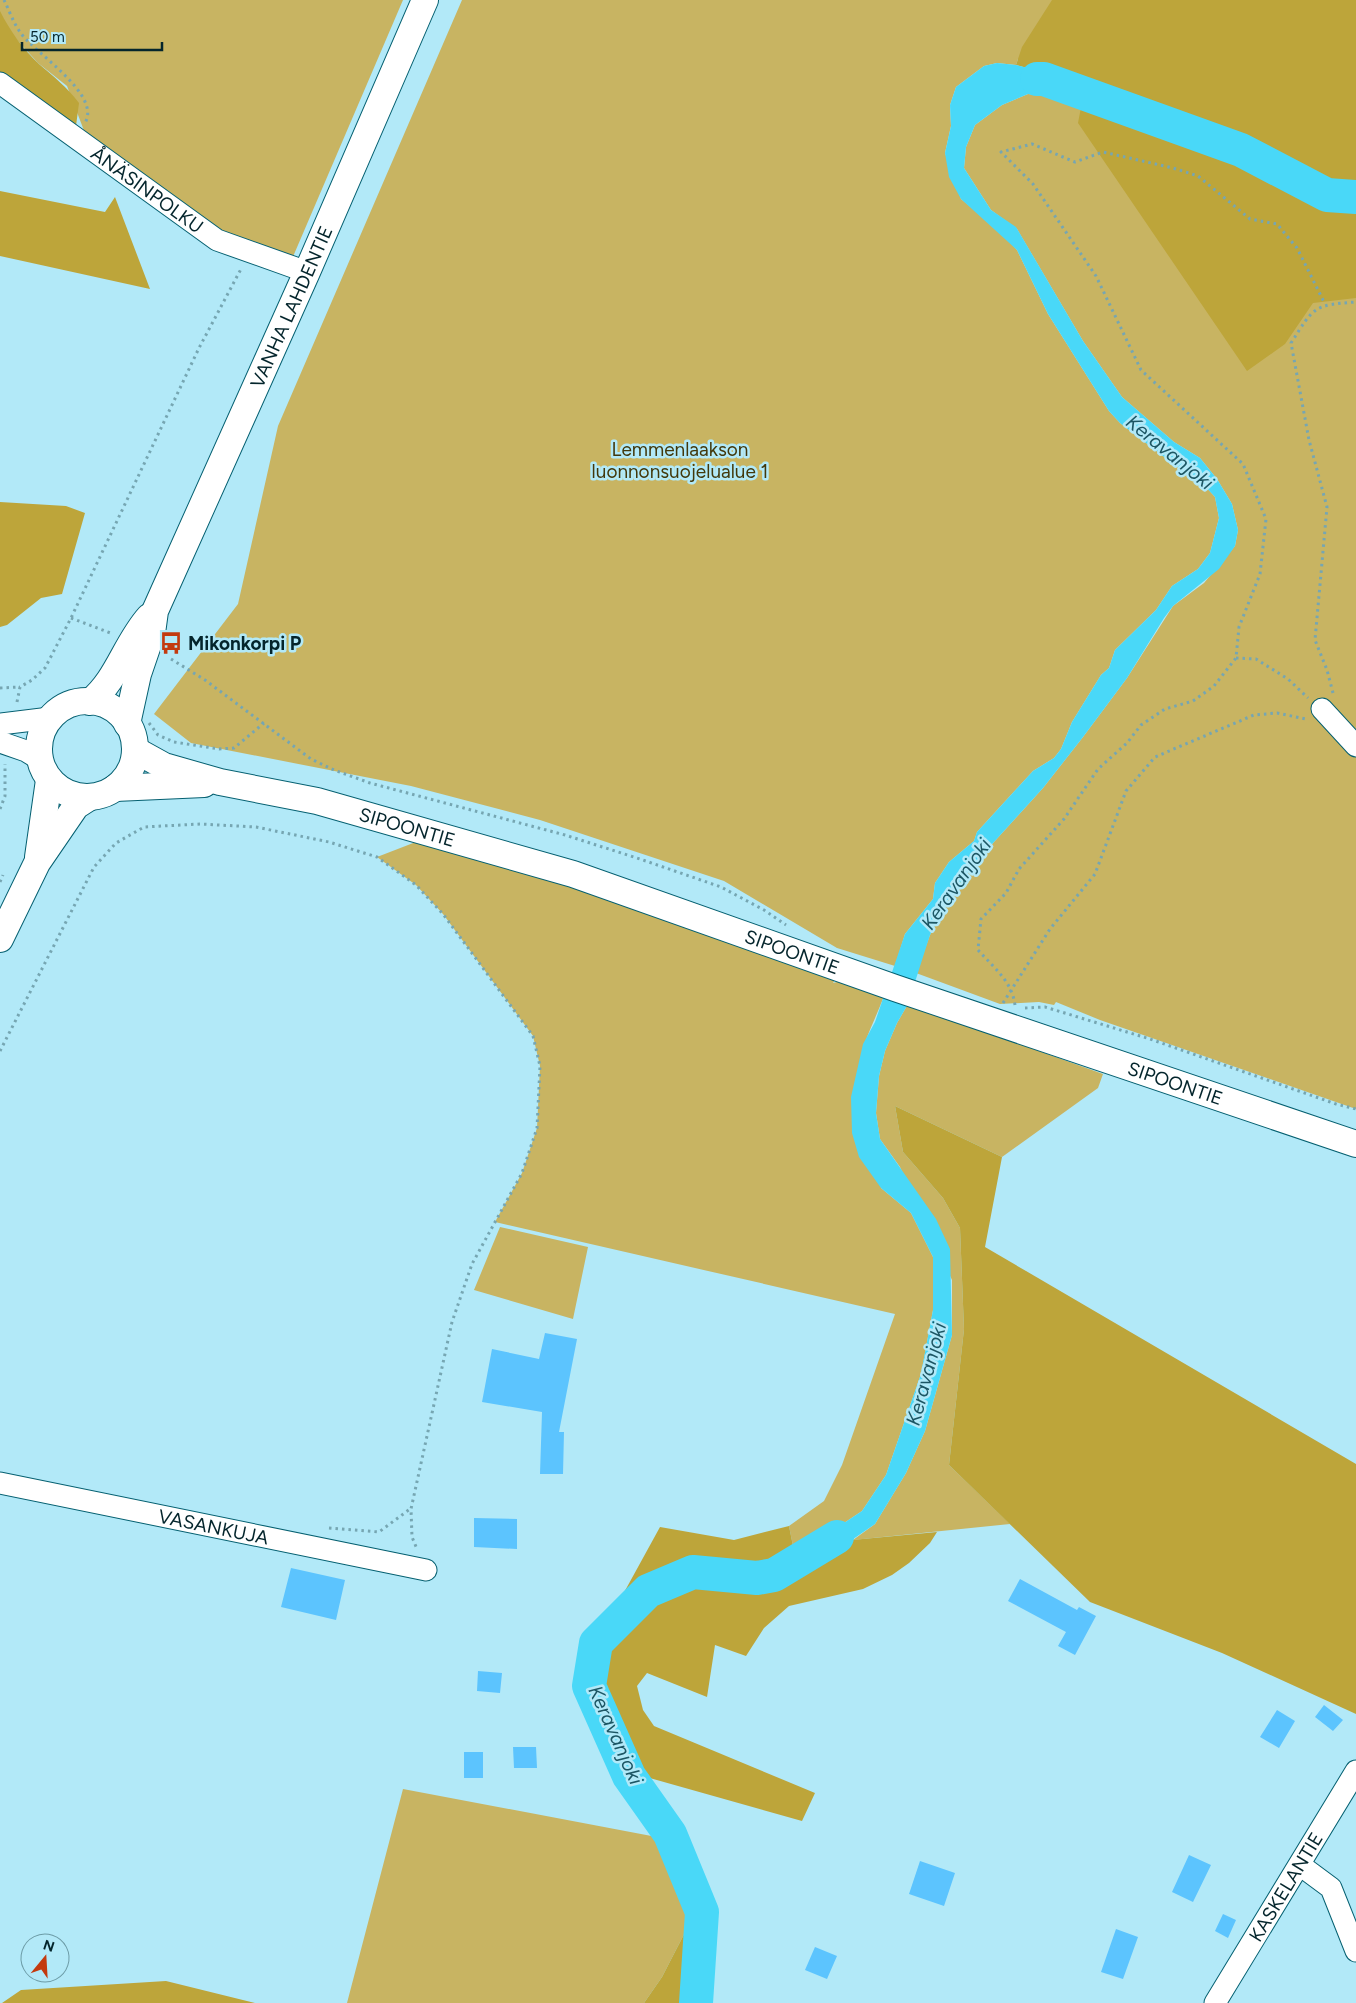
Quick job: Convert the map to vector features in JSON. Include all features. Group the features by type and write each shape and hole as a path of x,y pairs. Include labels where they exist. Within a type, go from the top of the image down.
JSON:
{"main road":[{"name":"VANHA LAHDENTIE","path":"137,722 138,674 152,633 155,611 307,272 425,0"},
{"name":"VANHA LAHDENTIE","path":"90,702 112,680 122,658 140,628 155,611"},
{"path":"37,863 44,769 38,749 41,732 50,718 63,707 78,702 90,702 111,708 137,722 132,733 135,750 132,766 124,781 110,792 90,797 78,797 62,791 44,769"},
{"name":"SIPOONTIE","path":"135,750 164,766 220,782 317,801 573,874 842,969 1356,1144"},
{"name":"SIPOONTIE","path":"115,788 220,782"},
{"path":"0,939 37,863 76,806 90,797"}],"street":[{"name":"ÅNÄSINPOLKU","path":"0,83 217,240 250,254 307,272"},
{"path":"1322,709 1356,746"},
{"path":"7,723 50,718"},
{"path":"4,743 44,769"},
{"name":"VASANKUJA","path":"0,1483 426,1570"},
{"name":"KASKELANTIE","path":"1215,2003 1356,1771"},
{"path":"1300,1865 1331,1888 1356,1951"}],"path":[{"path":"4,0 20,32 43,56 69,78 84,97 88,119 76,138"},
{"path":"1015,1008 1007,981 978,950 981,919 1006,893 1019,869 1064,818 1098,769 1127,743 1141,724 1165,708 1193,702 1214,686 1236,658 1239,627 1260,574 1266,519 1243,464 1141,370 1096,276 1033,184 1001,152 1032,144 1075,162 1103,152 1173,168 1198,176 1250,219 1277,224 1297,248 1325,304"},
{"path":"0,688 20,687 32,680 45,668 71,618 204,339 229,289 250,254"},
{"path":"998,1009 1050,930 1095,874 1126,791 1155,757 1254,715 1276,713 1307,719 1322,709 1333,694 1327,670 1315,640 1327,507 1309,440 1291,343 1308,315 1325,304 1356,302"},
{"path":"71,618 121,637"},
{"path":"1236,658 1256,659 1288,679 1322,709"},
{"path":"171,659 205,680 311,760 370,783 556,832 721,887 764,910 794,930"},
{"path":"7,723 20,687"},
{"path":"137,722 174,742 219,749 234,748 264,723"},
{"path":"0,809 5,796 4,743"},
{"path":"0,1051 94,867 116,843 144,827 200,824 256,827 329,842 377,858 416,885 443,914 533,1036 540,1066 537,1128 522,1174 472,1264 452,1322 411,1509 412,1537 426,1570"},
{"path":"0,882 3,875"},
{"path":"1007,1009 1045,1007 1356,1109"}],"green space":[{"path":"0,0 403,0 289,266 250,253 91,149 67,86 38,63 10,32 0,14"},
{"name":"Lemmenlaakson luonnonsuojelualue 1","path":"462,0 1356,0 1109,87 1018,59 1016,65 997,63 984,66 956,87 950,105 951,126 945,153 961,199 999,230 1017,250 1048,314 1109,411 1120,423 1193,479 1205,486 1215,497 1219,518 1210,553 1198,569 1172,586 1156,610 1115,650 1109,668 1101,675 1072,722 1061,749 1054,758 1033,771 977,832 974,841 949,862 935,883 933,899 905,934 895,966 837,948 724,881 540,820 411,786 191,743 154,714 238,604 278,426"},
{"path":"1070,93 1356,200 1356,1109 1100,1020 1056,1002 1054,1005 1039,1002 1000,1004 916,973 930,935 950,896 974,864 1043,788 1083,737 1127,678 1173,606 1204,583 1235,546 1238,530 1232,504 1217,479 1200,458 1174,442 1122,397 1083,341 1017,229 991,210 964,168 966,147 975,125 1002,105 1028,94 1050,96"},
{"path":"421,840 842,969 833,983 841,981 884,996 867,1037 860,1062 881,1188 911,1213 933,1257 933,1310 921,1374 886,1475 862,1511 832,1531 809,1541 795,1556 789,1526 824,1501 842,1465 895,1314 495,1222 522,1173 537,1128 540,1066 533,1036 443,914 416,885 377,857"},
{"path":"908,1004 1103,1074 1098,1088 1002,1157 895,1106 903,1152 943,1198 960,1228 964,1329 949,1465 1010,1524 853,1540 875,1524 906,1473 925,1431 952,1335 952,1280 900,1167 880,1139 876,1113 879,1076 885,1051 897,1023"},
{"path":"500,1227 588,1247 573,1319 474,1290"},
{"path":"403,1789 662,1838 696,1911 662,1977 644,2003 347,2003"}],"shaded area":[{"path":"1052,0 1356,0 1356,298 1313,303 1285,344 1247,371 1078,123 1082,102 1079,82 1016,65 1022,47"},
{"path":"0,11 13,33 28,52 79,103 76,126 0,72"},
{"path":"0,191 105,212 115,197 150,289 0,256"},
{"path":"0,502 66,506 85,513 62,594 41,598 7,625 0,627"},
{"path":"895,1106 1002,1157 985,1247 1356,1464 1356,1714 1222,1653 1090,1602 949,1465 964,1329 960,1228 943,1198 903,1152"},
{"path":"789,1526 795,1556 772,1572 756,1574 692,1569 645,1587 610,1618 660,1527 734,1540"},
{"path":"937,1532 930,1543 909,1563 892,1575 863,1589 789,1606 764,1628 746,1656 715,1645 707,1697 647,1673 637,1686 643,1710 654,1726 815,1793 802,1821 632,1773 593,1685 599,1646 651,1594 693,1576 754,1582 777,1579 808,1570 852,1540"},
{"path":"696,1911 690,2003 644,2003 662,1977"},
{"path":"166,1981 255,2003 2,2003 21,1990"}],"water":[{"path":"997,63 1016,65 1079,81 1082,102 1069,98 1028,94 1002,105 975,125 966,147 964,168 991,210 1016,227 1083,341 1122,397 1174,442 1200,458 1217,479 1232,504 1238,530 1235,546 1219,569 1173,606 1127,678 1083,737 1043,788 974,864 948,899 930,935 908,1004 897,1023 885,1051 879,1076 876,1113 880,1139 936,1219 950,1249 952,1335 925,1431 906,1473 875,1524 808,1570 795,1556 809,1541 832,1531 862,1511 886,1475 921,1374 933,1310 933,1257 911,1213 881,1188 859,1157 852,1133 851,1097 863,1044 875,1022 905,934 933,899 935,883 949,862 974,841 977,832 1033,771 1054,758 1061,749 1072,722 1101,675 1109,668 1115,650 1156,610 1172,586 1198,569 1210,553 1219,518 1215,497 1205,486 1193,479 1120,423 1109,411 1048,314 1017,250 961,199 949,177 945,153 951,126 950,105 956,87 984,66"}],"building":[{"path":"545,1333 577,1339 559,1432 564,1432 563,1474 540,1474 542,1412 482,1402 492,1349 539,1359"},
{"path":"474,1518 517,1519 517,1549 474,1547"},
{"path":"291,1568 345,1580 336,1620 281,1607"},
{"path":"1020,1579 1077,1610 1079,1607 1096,1616 1075,1655 1058,1646 1066,1632 1008,1601"},
{"path":"478,1671 502,1673 500,1693 477,1691"},
{"path":"1324,1705 1343,1720 1333,1731 1315,1717"},
{"path":"1277,1710 1295,1721 1279,1748 1260,1737"},
{"path":"513,1747 536,1747 537,1768 514,1768"},
{"path":"464,1752 483,1752 483,1778 464,1778"},
{"path":"1189,1855 1211,1865 1193,1902 1172,1892"},
{"path":"920,1861 955,1873 944,1906 909,1894"},
{"path":"1223,1914 1236,1920 1228,1938 1215,1931"},
{"path":"1116,1929 1138,1937 1123,1979 1101,1972"},
{"path":"815,1947 837,1956 827,1979 805,1970"}],"waterway":[{"name":"Keravanjoki","path":"1037,79 1044,79 1241,150 1327,195 1356,197"},
{"name":"Keravanjoki","path":"696,2003 702,1912 670,1834 629,1776 589,1686 596,1643 648,1591 693,1572 757,1578 774,1575 837,1537"}],"place":[{"name":"Mikonkorpi P","path":"171,643"}]}
